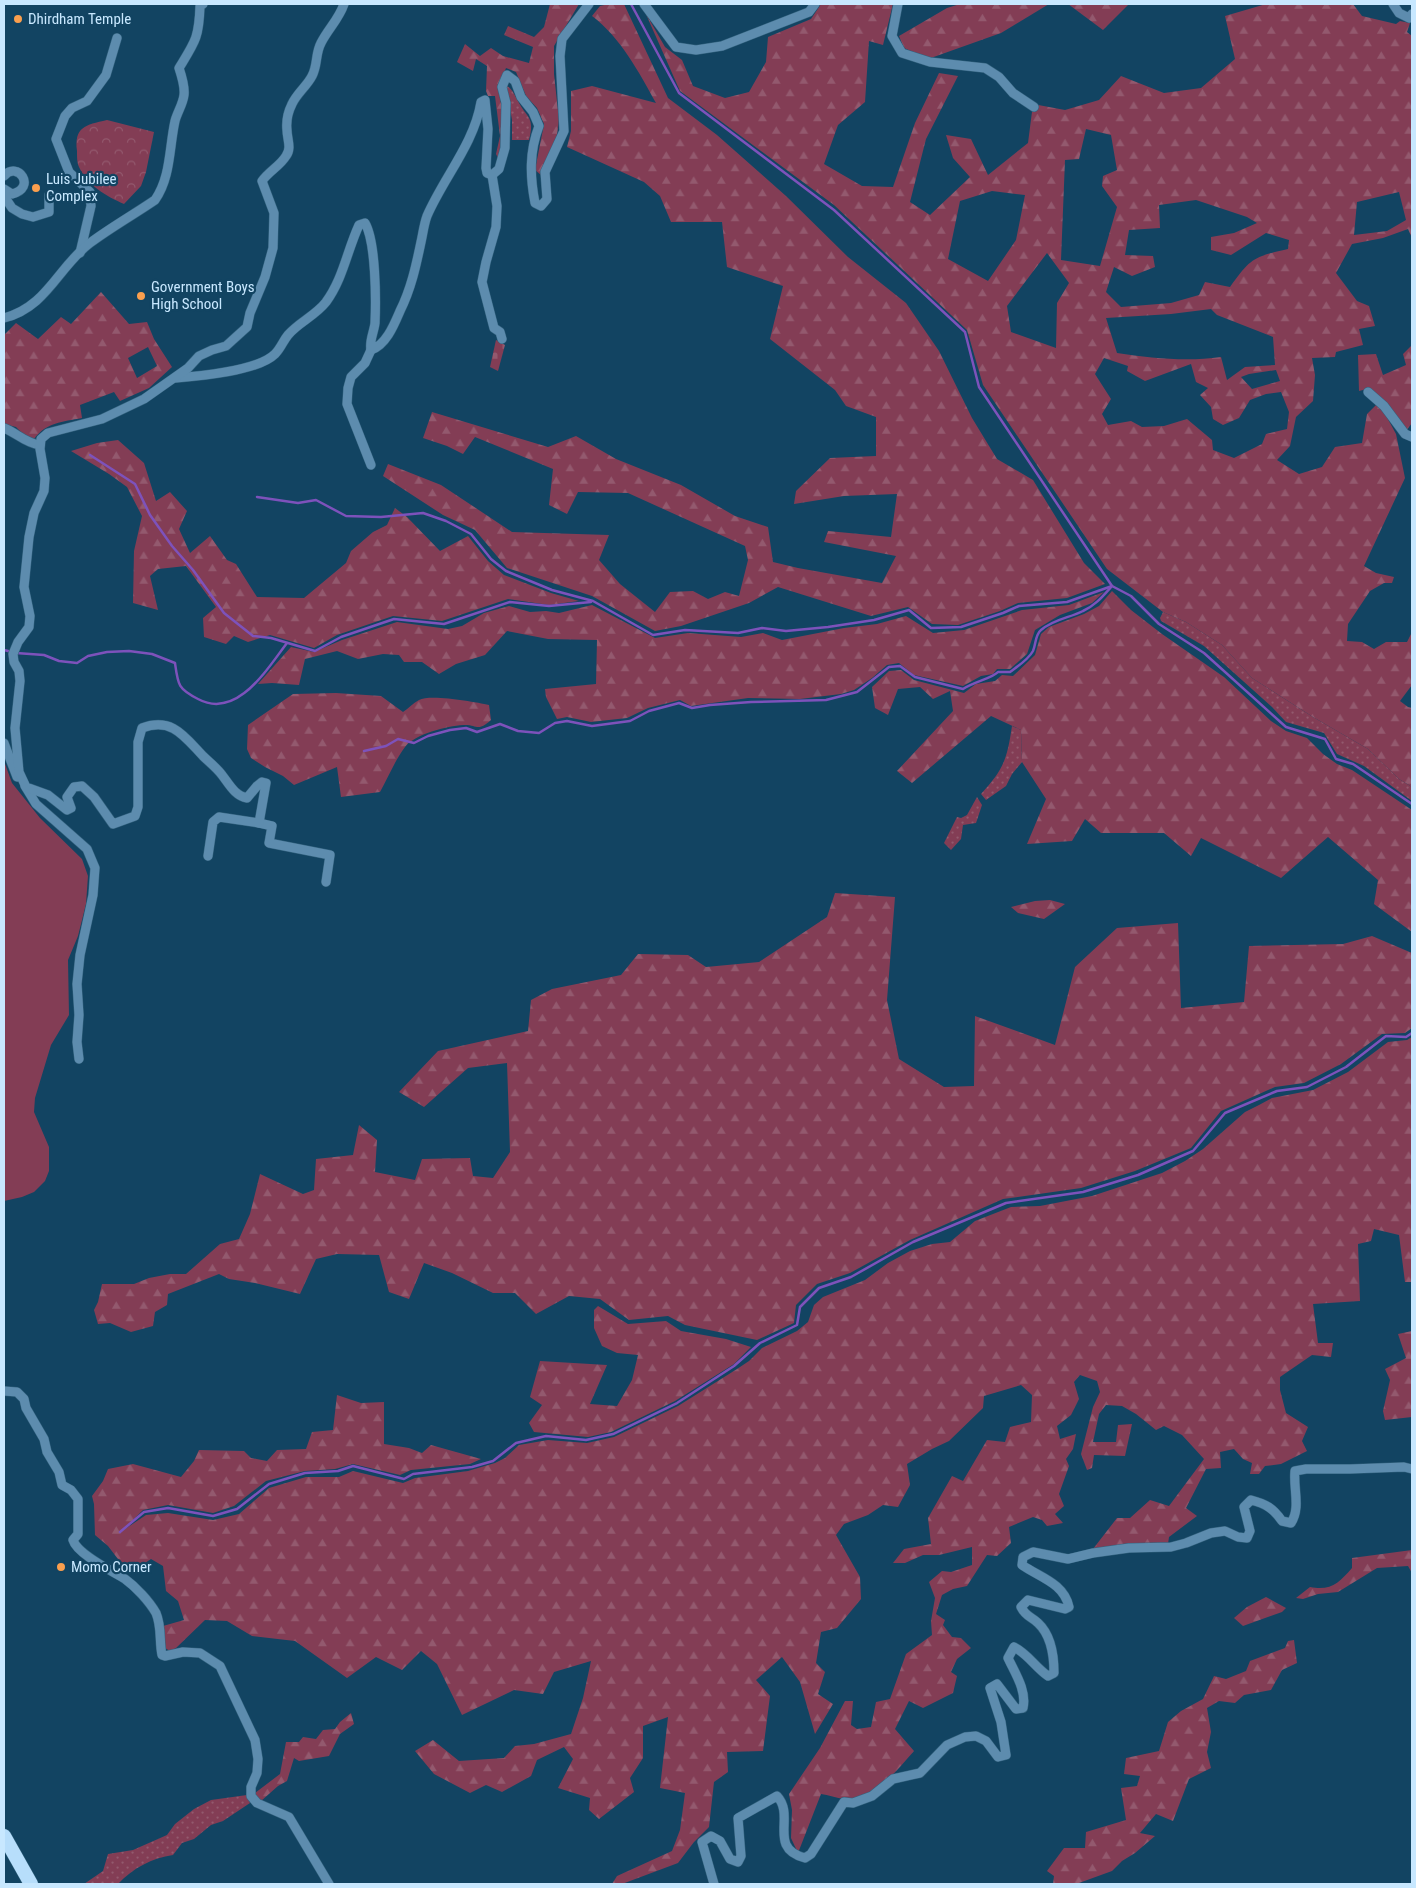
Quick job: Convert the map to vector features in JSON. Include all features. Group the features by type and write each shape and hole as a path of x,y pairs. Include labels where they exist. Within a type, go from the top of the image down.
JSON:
{"highway":[{"path":"4,1836 31,1884"}],"street":[{"path":"4,318 28,308 41,297 89,244 155,200 160,192 171,158 172,135 184,97 179,68 196,40 199,29 200,6 203,4"},
{"path":"79,1059 77,1042 79,1015 77,984 80,955 93,895 95,868 87,849 36,804 26,787 19,772 15,728 20,681 13,654 28,627 30,616 24,587 28,545 34,513 44,491 45,478 40,445 41,439 48,433 102,419 144,399 188,368 199,356 226,346 247,328 250,313 265,277 273,248 274,213 262,181 287,156 289,146 287,119 292,104 312,77 316,66 316,53 321,42 341,15 344,4"},
{"path":"492,175 499,169 505,148 507,127 506,103 502,87 506,75 516,81 520,97 533,112 539,126 534,139 531,162 532,188 535,203 541,206 547,199 545,172 564,131 560,56 562,39 589,4"},
{"path":"644,4 676,47 696,50 722,46 809,12 815,4"},
{"path":"898,4 892,36 902,53 930,62 985,68 999,78 1013,93 1034,107"},
{"path":"1393,4 1399,13 1409,18 1412,14"},
{"path":"80,253 91,206 90,192 69,172 56,139 65,116 72,108 87,101 106,75 117,38"},
{"path":"371,350 376,348 385,339 405,303 412,283 426,218 459,160 479,114 481,102 485,100 488,129 486,168 487,172 492,175 497,206 496,220 482,282 494,328 500,332 502,339"},
{"path":"4,190 12,194 19,192 24,187 24,180 20,174 14,171 5,172"},
{"path":"4,190 6,200 12,208 32,217 49,212 49,195"},
{"path":"174,378 201,376 234,370 253,365 275,354 288,334 325,303 344,270 358,225 365,223 368,228 373,258 375,325 370,345 371,350 365,362 350,377 347,404 371,465"},
{"path":"1368,392 1384,406 1405,434 1412,437"},
{"path":"4,428 15,432 23,440 31,444 40,445"},
{"path":"4,743 19,782 26,787 48,795 67,810 71,808 67,797 74,787 82,786 94,797 113,824 135,816 138,807 138,742 142,728 155,724 170,726 184,736 221,773 232,789 241,797 247,798 262,782 266,783 258,823"},
{"path":"208,856 214,822 220,817 272,826 269,843 330,855 326,882"},
{"path":"4,1391 17,1392 24,1398 26,1408 44,1439 48,1452 59,1472 62,1485 71,1490 78,1499 78,1534 72,1540 74,1545 98,1564 126,1580 143,1596 156,1613 161,1629 160,1643 162,1655 183,1652 200,1654 220,1666 255,1740 258,1759 257,1773 251,1787 251,1796 257,1803 289,1817 329,1884"},
{"path":"714,1884 702,1842 711,1836 720,1841 730,1859 738,1862 741,1856 738,1818 777,1796 782,1801 784,1839 789,1851 796,1856 805,1858 811,1854 844,1802 853,1803 872,1796 893,1779 920,1773 947,1745 965,1737 976,1736 986,1741 998,1757 1006,1755 1001,1722 991,1696 990,1688 997,1684 1016,1709 1023,1708 1025,1700 1018,1677 1008,1658 1014,1647 1024,1652 1039,1670 1048,1676 1054,1673 1054,1661 1049,1639 1039,1623 1024,1614 1021,1607 1028,1600 1064,1609 1069,1607 1068,1600 1046,1577 1022,1565 1023,1557 1033,1552 1068,1558 1129,1548 1171,1547 1211,1533 1225,1531 1238,1537 1247,1538 1250,1531 1244,1507 1251,1500 1275,1510 1282,1521 1291,1523 1296,1515 1295,1471 1306,1469 1404,1467 1412,1469"}],"green space":[{"path":"550,4 579,4 554,46 554,74 559,120 557,135 541,175 535,170 544,124 537,108 526,96 516,72 506,68 499,85 504,133 499,160 496,154 500,136 495,96 488,96 486,91 487,66 476,59 473,71 457,62 465,44 480,56 491,48 503,56 529,63 533,47 504,35 508,26 534,37 544,27"},
{"path":"624,4 668,98 717,135 786,196 848,257 906,303 939,351 972,418 997,459 1033,480 1084,563 1105,584 1067,598 1018,603 958,625 932,624 908,607 871,616 778,587 749,603 681,626 655,631 592,596 507,568 475,530 443,515 383,476 388,464 441,485 512,532 609,535 599,560 620,584 655,612 670,592 693,591 708,599 725,592 739,596 748,560 745,546 628,493 578,492 567,514 549,505 553,469 475,437 463,454 423,438 432,412 548,447 576,436 616,459 681,485 735,516 768,527 773,562 882,583 896,556 824,542 828,531 891,537 897,494 844,496 794,504 796,491 830,458 876,456 876,417 846,406 835,390 770,339 783,286 727,267 722,222 671,222 660,196 644,182 567,147 571,131 571,91 592,86 656,103 636,67 620,45 602,24 592,16 600,6"},
{"path":"821,4 893,4 883,45 869,41 865,102 838,125 824,164 862,186 893,187 915,123 939,73 958,76 926,139 910,202 930,215 970,177 953,158 946,135 971,139 988,175 1028,143 1033,104 1065,110 1099,100 1121,76 1164,93 1201,88 1235,59 1225,16 1266,4 1353,4 1362,16 1396,24 1400,21 1410,23 1407,32 1412,36 1412,238 1408,229 1383,238 1352,244 1336,273 1357,301 1369,306 1375,326 1359,329 1363,345 1336,352 1335,357 1312,358 1315,375 1313,401 1296,417 1290,446 1277,460 1299,474 1322,467 1335,447 1362,443 1367,414 1376,405 1383,410 1396,434 1405,478 1364,566 1376,573 1394,577 1392,583 1384,583 1370,591 1348,624 1347,641 1362,642 1374,649 1386,642 1407,642 1412,632 1412,685 1400,701 1412,708 1412,787 1399,779 1368,749 1252,678 1222,645 1186,622 1163,612 1107,569 983,385 967,330 834,205 680,91 645,12 665,47 682,60 693,86 725,98 749,92 766,62 768,37 811,19","holes":["1086,129 1111,135 1117,170 1103,176 1102,186 1117,207 1100,266 1061,260 1065,160 1079,159","992,191 1025,195 1016,240 988,281 948,259 960,201","1399,192 1406,220 1387,231 1354,235 1357,202","1196,200 1247,217 1257,223 1234,233 1211,237 1211,250 1231,255 1266,233 1289,240 1288,249 1267,254 1254,260 1248,264 1230,287 1205,282 1199,295 1171,303 1121,307 1106,292 1114,267 1132,276 1155,267 1153,256 1125,255 1129,230 1160,228 1159,205","1047,253 1069,283 1057,303 1056,348 1011,332 1007,306","1211,309 1217,315 1273,337 1275,365 1245,367 1227,380 1221,357 1169,359 1117,353 1106,318 1171,314","1104,358 1128,366 1127,371 1145,381 1191,364 1196,382 1208,388 1200,395 1211,407 1213,419 1223,425 1239,418 1250,400 1266,394 1281,392 1289,412 1287,429 1266,434 1262,444 1234,458 1213,450 1212,440 1187,419 1164,426 1142,427 1131,421 1108,425 1102,414 1111,399 1095,374","1276,370 1280,381 1252,389 1241,377"]},
{"path":"960,4 1049,4 1001,33 928,59 904,48 899,36 947,8"},
{"path":"1068,4 1129,4 1103,30"},
{"path":"506,85 513,92 531,122 529,140 512,140 512,120"},
{"path":"107,120 154,132 146,172 141,186 124,204 104,194 92,185 82,173 78,164 77,137 79,132 87,126"},
{"path":"101,292 129,324 147,322 154,339 172,367 149,388 120,401 114,392 80,405 82,418 50,426 39,433 34,439 25,436 16,427 4,424 4,335 16,323 38,339 61,317 71,324","holes":["148,347 157,366 137,378 128,358"]},
{"path":"496,340 505,345 498,371 490,367"},
{"path":"1412,345 1412,423 1406,431 1367,389 1359,391 1358,355 1376,354 1383,375 1406,365 1403,354"},
{"path":"118,440 144,463 156,501 170,492 187,511 179,529 190,553 210,536 227,560 236,564 257,597 304,598 346,563 351,551 373,532 387,525 395,508 407,517 440,551 468,536 488,561 504,575 551,593 579,601 549,605 508,599 442,621 393,616 337,635 314,648 270,635 248,642 234,636 226,644 204,637 203,618 216,607 186,566 158,569 150,576 158,610 133,603 134,551 142,516 127,487 71,451 97,443"},
{"path":"1112,591 1131,610 1162,634 1224,677 1271,721 1286,731 1307,738 1323,754 1337,764 1352,770 1412,810 1412,932 1374,904 1378,880 1328,837 1281,878 1201,838 1191,856 1164,833 1101,833 1085,819 1072,841 1027,844 1046,799 1022,762 1021,730 991,716 912,783 897,771 953,711 950,691 933,699 920,687 898,689 888,715 875,708 872,687 889,671 901,670 914,680 964,693 976,684 995,681 1002,675 1013,676 1035,655 1041,634 1049,627 1084,614 1099,606"},
{"path":"1104,592 1092,603 1060,615 1035,630 1027,654 1010,669 997,669 993,674 981,676 963,686 914,675 899,663 887,665 854,690 841,694 800,699 748,698 691,706 680,700 648,708 627,718 591,722 567,717 557,719 546,697 545,689 596,684 597,640 548,639 507,631 485,655 456,664 439,674 422,662 404,662 399,655 383,654 358,659 337,651 305,659 299,685 258,684 291,647 314,652 342,640 397,622 448,629 462,626 484,613 509,606 530,612 546,611 559,613 592,605 655,638 688,633 741,637 763,633 782,640 844,628 877,624 906,616 933,633 964,630 1022,610 1069,605"},
{"path":"1163,612 1186,622 1222,645 1252,678 1368,749 1399,779 1412,787 1412,801 1364,766 1337,754 1324,733 1286,722 1204,646 1161,621 1160,618"},
{"path":"336,693 381,696 403,712 417,701 425,698 473,702 489,705 491,720 480,727 463,725 449,727 416,738 401,752 380,792 341,797 337,767 294,785 283,776 251,758 247,749 248,725 293,694"},
{"path":"1012,726 1021,730 1022,762 1012,774 1006,786 986,800 981,794 1000,770 1006,755"},
{"path":"4,761 12,783 40,818 82,859 88,876 86,904 78,936 68,960 69,1015 51,1045 35,1098 34,1112 49,1147 49,1171 45,1181 34,1192 4,1201"},
{"path":"977,797 982,805 976,823 963,825 961,839 951,850 944,843 957,817 961,818 967,815"},
{"path":"835,893 895,897 887,1000 899,1059 944,1087 974,1086 975,1016 1055,1045 1075,967 1117,928 1178,923 1181,1008 1244,1002 1249,946 1343,944 1372,936 1412,953 1412,1028 1405,1033 1382,1034 1341,1064 1304,1083 1275,1087 1221,1111 1191,1148 1135,1171 1081,1188 1003,1199 910,1240 850,1273 817,1284 796,1305 794,1323 757,1340 685,1325 668,1316 629,1320 600,1299 569,1296 536,1314 515,1293 493,1293 452,1273 424,1263 409,1299 389,1292 379,1255 337,1254 316,1259 300,1294 229,1279 219,1274 168,1294 167,1305 155,1312 153,1326 131,1332 110,1323 98,1324 94,1310 102,1284 134,1284 149,1278 170,1274 186,1274 220,1244 239,1239 250,1214 260,1174 303,1194 314,1190 316,1159 353,1155 359,1125 377,1140 375,1172 415,1180 422,1159 470,1158 473,1176 493,1178 510,1152 507,1063 468,1068 424,1107 399,1092 438,1051 528,1031 531,1000 552,989 621,975 638,954 688,955 706,967 759,962 827,917"},
{"path":"1050,900 1065,904 1044,919 1018,913 1011,907 1035,901"},
{"path":"1412,1037 1412,1282 1405,1282 1399,1235 1374,1229 1371,1241 1358,1244 1360,1301 1313,1304 1318,1343 1333,1343 1331,1357 1312,1355 1280,1377 1280,1390 1286,1413 1308,1427 1302,1441 1307,1451 1281,1464 1265,1466 1259,1474 1250,1474 1252,1463 1243,1459 1234,1449 1220,1452 1221,1468 1206,1469 1186,1508 1197,1516 1169,1537 1168,1544 1093,1549 1117,1518 1130,1518 1150,1500 1169,1506 1204,1459 1182,1435 1164,1426 1156,1430 1136,1414 1122,1406 1106,1405 1099,1414 1093,1442 1116,1442 1118,1425 1132,1424 1125,1456 1094,1455 1092,1468 1087,1470 1081,1454 1093,1407 1100,1392 1097,1381 1080,1375 1074,1382 1079,1399 1071,1415 1057,1426 1060,1439 1076,1434 1073,1449 1066,1459 1069,1466 1059,1494 1064,1506 1055,1514 1063,1523 1047,1526 1042,1520 1033,1517 1009,1527 1011,1543 997,1556 987,1555 967,1586 953,1589 942,1595 936,1614 945,1620 943,1625 952,1637 961,1638 971,1648 957,1659 951,1672 957,1676 953,1693 923,1708 909,1701 895,1729 914,1751 892,1776 875,1790 865,1795 844,1799 821,1794 798,1853 791,1838 792,1810 789,1794 820,1748 845,1701 853,1701 851,1725 857,1729 871,1727 876,1702 890,1699 906,1654 932,1635 931,1621 935,1598 929,1582 942,1571 951,1572 972,1565 972,1547 939,1555 923,1555 905,1563 893,1563 904,1549 931,1544 928,1518 952,1476 963,1481 987,1440 1005,1442 1010,1427 1031,1422 1032,1395 1021,1385 984,1396 983,1408 949,1441 907,1464 910,1485 898,1507 883,1505 868,1515 844,1524 836,1535 860,1577 861,1599 837,1628 821,1632 816,1663 825,1672 818,1694 833,1704 815,1734 800,1682 782,1657 756,1680 770,1696 763,1751 727,1752 728,1772 714,1782 709,1827 694,1842 678,1863 622,1884 612,1884 617,1876 672,1851 680,1830 685,1793 660,1788 668,1717 643,1726 643,1758 630,1778 634,1792 599,1819 589,1810 590,1798 558,1788 573,1759 564,1747 537,1760 531,1776 502,1792 486,1785 470,1793 434,1774 415,1751 433,1740 459,1761 504,1758 515,1746 534,1744 571,1734 583,1698 591,1661 554,1672 543,1694 514,1690 462,1715 437,1664 421,1651 402,1670 376,1657 347,1678 295,1641 252,1636 227,1621 205,1620 176,1648 170,1651 165,1648 163,1626 184,1620 178,1601 166,1591 163,1566 151,1559 145,1563 121,1563 108,1546 95,1535 92,1496 103,1481 108,1469 133,1464 181,1477 194,1461 199,1450 244,1451 251,1458 267,1461 277,1450 306,1449 312,1432 333,1430 337,1395 361,1403 384,1402 384,1444 409,1448 422,1453 431,1445 481,1459 470,1464 411,1470 400,1475 353,1464 335,1469 305,1471 266,1481 234,1506 213,1513 168,1505 143,1510 122,1531 146,1515 168,1513 213,1520 239,1514 269,1488 306,1477 339,1477 353,1471 403,1483 415,1478 468,1471 495,1463 505,1458 519,1445 548,1440 587,1443 614,1437 678,1406 737,1369 749,1361 762,1348 797,1331 808,1322 814,1305 823,1297 865,1280 888,1263 910,1251 932,1244 950,1242 975,1221 1011,1207 1040,1206 1092,1196 1162,1173 1203,1149 1245,1112 1272,1098 1313,1090 1348,1072 1388,1042 1407,1040"},
{"path":"598,1306 628,1324 666,1321 681,1331 726,1339 751,1347 734,1364 675,1401 611,1432 588,1437 534,1432 529,1423 542,1405 530,1397 540,1361 607,1365 590,1404 617,1406 632,1380 638,1355 617,1353 602,1346 594,1328 594,1310"},
{"path":"1412,1331 1412,1417 1385,1420 1383,1411 1390,1380 1385,1369 1406,1358 1398,1334"},
{"path":"1412,1550 1412,1573 1408,1566 1377,1568 1338,1592 1318,1594 1303,1599 1296,1598 1310,1587 1324,1588 1339,1582 1352,1568 1352,1558"},
{"path":"1266,1597 1286,1608 1282,1612 1243,1626 1234,1618 1247,1607"},
{"path":"1294,1640 1297,1663 1282,1670 1271,1690 1244,1695 1235,1703 1219,1701 1207,1708 1211,1732 1207,1752 1211,1768 1189,1779 1173,1821 1156,1814 1140,1833 1155,1836 1112,1871 1079,1883 1053,1884 1054,1876 1047,1871 1064,1848 1085,1848 1086,1832 1126,1820 1121,1788 1137,1786 1140,1776 1124,1774 1126,1758 1159,1751 1168,1722 1181,1711 1203,1699 1214,1676 1226,1679 1246,1671 1250,1661 1285,1648 1288,1641"},
{"path":"351,1713 354,1724 340,1734 329,1756 299,1761 294,1758 287,1781 278,1786 261,1801 256,1799 255,1793 280,1774 286,1742 299,1742 303,1737 316,1739 323,1730 335,1729"},
{"path":"247,1795 250,1803 223,1821 211,1825 194,1839 182,1843 173,1855 143,1865 118,1884 84,1884 103,1871 108,1854 133,1850 167,1835 175,1824 194,1809 211,1800"}],"waterway":[{"path":"364,751 386,746 398,739 414,743 428,736 450,730 466,728 477,732 500,724 518,731 539,733 555,723 567,721 592,726 630,721 649,711 679,703 692,708 751,702 826,700 857,692 889,667 900,666 915,677 963,689 998,672 1010,672 1023,663 1031,654 1041,630 1051,623 1088,609 1112,586 979,387 965,332 834,210 679,93 631,4"},
{"path":"90,455 135,484 150,515 224,613 253,636 271,638 315,651 341,637 394,619 444,624 510,602 549,606 591,602"},
{"path":"257,497 298,503 316,500 346,516 381,517 423,513 446,521 471,534 491,559 506,571 552,590 593,601 653,635 685,630 738,633 762,628 786,631 828,627 874,620 909,610 931,628 961,627 1019,606 1067,602 1112,586 1131,596 1159,624 1204,653 1286,727 1325,739 1336,759 1353,764 1412,804"},
{"path":"4,650 44,655 59,661 77,663 88,656 107,652 129,651 152,654 175,663 180,686 198,699 212,704 226,703 250,689 287,643"},
{"path":"120,1532 144,1512 168,1508 213,1516 237,1509 269,1484 305,1473 338,1471 353,1466 404,1479 413,1474 472,1467 493,1461 516,1443 546,1436 586,1440 613,1434 677,1403 734,1366 760,1343 797,1325 800,1307 819,1288 851,1277 913,1242 1006,1203 1083,1192 1138,1175 1193,1151 1225,1113 1277,1091 1307,1087 1346,1067 1386,1036 1406,1037 1412,1033"}],"place":[{"name":"Dhirdham Temple","path":"18,19"},
{"name":"Luis Jubilee Complex","path":"36,188"},
{"name":"Government Boys High School","path":"141,296"},
{"name":"Momo Corner","path":"61,1567"}]}
